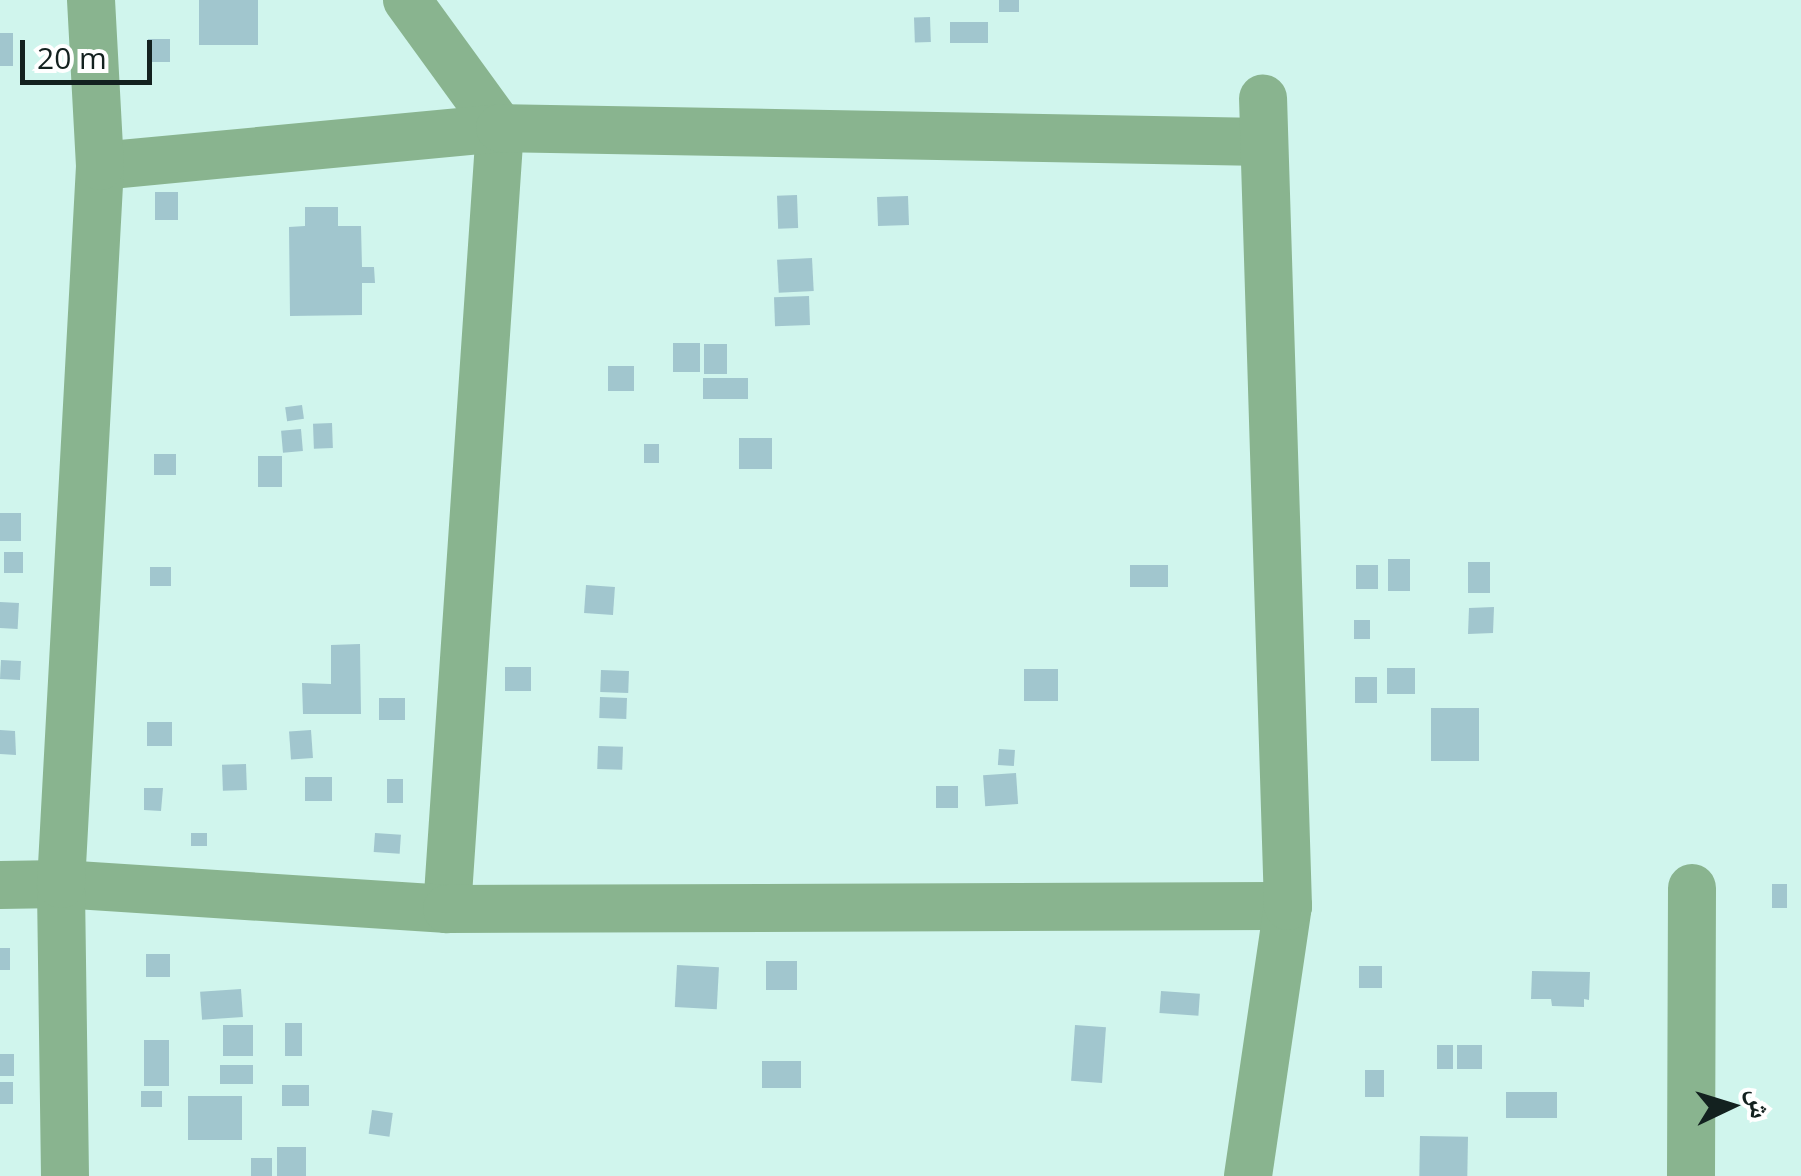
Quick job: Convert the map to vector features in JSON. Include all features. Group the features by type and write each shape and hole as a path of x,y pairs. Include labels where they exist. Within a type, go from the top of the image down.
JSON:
{"street":[{"path":"65,1176 60,884 100,166 91,0"},
{"path":"408,0 500,128 447,909"},
{"path":"100,166 500,128 1264,120 1288,906 1248,1176"},
{"path":"0,885 60,884 447,909 1288,906"},
{"path":"1691,1176 1692,888"}],"building":[{"path":"199,0 258,0 258,45 199,45"},
{"path":"999,0 1019,0 1019,12 999,12"},
{"path":"930,17 931,42 915,43 914,18"},
{"path":"950,22 988,22 988,43 950,43"},
{"path":"0,33 13,33 13,66 0,66"},
{"path":"148,39 170,39 170,62 148,62"},
{"path":"155,192 178,192 178,220 155,220"},
{"path":"797,195 798,228 778,229 777,196"},
{"path":"908,196 909,225 878,226 877,197"},
{"path":"305,207 338,207 338,226 361,226 362,267 374,267 375,283 362,283 362,315 290,316 289,227 305,226"},
{"path":"812,258 814,291 779,293 777,260"},
{"path":"809,296 810,325 775,326 774,297"},
{"path":"673,343 700,343 700,372 673,372"},
{"path":"704,344 727,344 727,374 704,374"},
{"path":"608,366 634,366 634,391 608,391"},
{"path":"703,378 748,378 748,399 703,399"},
{"path":"302,405 304,419 287,421 285,407"},
{"path":"332,423 333,448 314,449 313,424"},
{"path":"301,429 303,451 283,453 281,431"},
{"path":"739,438 772,438 772,469 739,469"},
{"path":"644,444 659,444 659,463 644,463"},
{"path":"154,454 176,454 176,475 154,475"},
{"path":"258,456 282,456 282,487 258,487"},
{"path":"0,513 21,513 21,541 0,541"},
{"path":"4,552 23,552 23,573 4,573"},
{"path":"1388,559 1410,559 1410,591 1388,591"},
{"path":"1468,562 1490,562 1490,593 1468,593"},
{"path":"1130,565 1168,565 1168,587 1130,587"},
{"path":"1356,565 1378,565 1378,589 1356,589"},
{"path":"150,567 171,567 171,586 150,586"},
{"path":"586,585 615,587 613,615 584,613"},
{"path":"0,602 19,603 18,629 0,628"},
{"path":"1494,607 1493,633 1468,634 1469,608"},
{"path":"1354,620 1370,620 1370,639 1354,639"},
{"path":"360,644 361,714 303,714 302,683 331,684 331,645"},
{"path":"1,660 21,661 20,680 0,679"},
{"path":"505,667 531,667 531,691 505,691"},
{"path":"1387,668 1415,668 1415,694 1387,694"},
{"path":"1024,669 1058,669 1058,701 1024,701"},
{"path":"601,670 629,671 628,693 600,692"},
{"path":"1355,677 1377,677 1377,703 1355,703"},
{"path":"600,697 627,698 626,719 599,718"},
{"path":"379,698 405,698 405,720 379,720"},
{"path":"1431,708 1479,708 1479,761 1431,761"},
{"path":"147,722 172,722 172,746 147,746"},
{"path":"0,730 15,731 16,755 0,754"},
{"path":"311,730 313,758 291,759 289,732"},
{"path":"598,746 623,747 622,770 597,769"},
{"path":"999,749 1015,750 1014,766 998,765"},
{"path":"246,764 247,790 223,791 222,765"},
{"path":"1016,773 1018,804 985,806 983,775"},
{"path":"305,777 332,777 332,801 305,801"},
{"path":"387,779 403,779 403,803 387,803"},
{"path":"936,786 958,786 958,808 936,808"},
{"path":"144,788 163,788 161,811 144,810"},
{"path":"191,833 207,833 207,846 191,846"},
{"path":"375,833 401,835 400,854 374,852"},
{"path":"1772,884 1787,884 1787,908 1772,908"},
{"path":"0,948 10,948 10,970 0,970"},
{"path":"146,954 170,954 170,977 146,977"},
{"path":"766,961 797,961 797,990 766,990"},
{"path":"677,965 719,967 717,1009 675,1007"},
{"path":"1359,966 1382,966 1382,988 1359,988"},
{"path":"1532,971 1590,972 1589,1000 1584,999 1584,1007 1552,1006 1551,999 1531,999"},
{"path":"241,989 243,1017 202,1020 200,992"},
{"path":"1161,991 1200,994 1198,1016 1159,1013"},
{"path":"285,1023 302,1023 302,1056 285,1056"},
{"path":"223,1025 253,1025 253,1056 223,1056"},
{"path":"1075,1025 1106,1027 1102,1083 1071,1081"},
{"path":"144,1040 169,1040 169,1086 144,1086"},
{"path":"1437,1045 1453,1045 1453,1069 1437,1069"},
{"path":"1457,1045 1482,1045 1482,1069 1457,1069"},
{"path":"0,1054 14,1054 14,1076 0,1076"},
{"path":"762,1061 801,1061 801,1088 762,1088"},
{"path":"220,1065 253,1065 253,1084 220,1084"},
{"path":"1365,1070 1384,1070 1384,1097 1365,1097"},
{"path":"0,1082 13,1082 13,1104 0,1104"},
{"path":"282,1085 309,1085 309,1106 282,1106"},
{"path":"141,1091 162,1091 162,1107 141,1107"},
{"path":"1506,1092 1557,1092 1557,1118 1506,1118"},
{"path":"188,1096 242,1096 242,1140 188,1140"},
{"path":"372,1110 393,1113 389,1137 369,1134"},
{"path":"1420,1136 1468,1137 1467,1176 1419,1176"},
{"path":"277,1147 306,1147 306,1176 277,1176"},
{"path":"251,1158 272,1158 272,1176 251,1176"}]}
